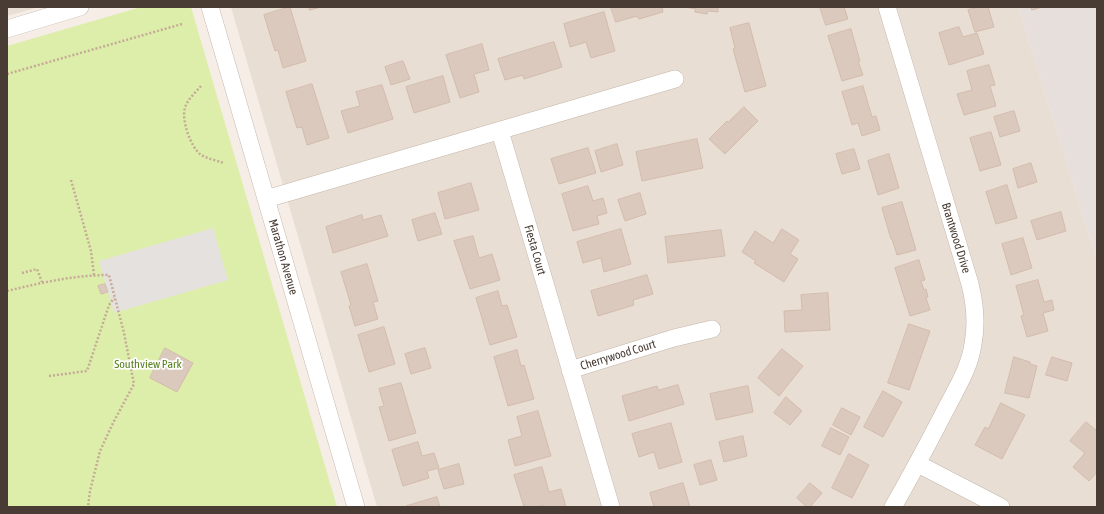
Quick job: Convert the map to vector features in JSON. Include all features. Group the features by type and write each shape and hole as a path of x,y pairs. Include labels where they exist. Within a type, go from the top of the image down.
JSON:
{"street":[{"path":"7,28 80,7"},
{"name":"Marathon Avenue","path":"210,7 356,507"},
{"name":"Brantwood Drive","path":"887,7 970,284 975,304 976,317 974,343 966,369 918,464 893,507"},
{"path":"266,199 675,79"},
{"name":"Fiesta Court","path":"500,131 570,370"},
{"name":"Cherrywood Court","path":"611,507 570,370 674,338 712,329"},
{"path":"918,464 1001,507"}],"path":[{"path":"7,74 182,24"},
{"path":"201,86 188,101 184,110 185,123 194,147 201,154 223,163"},
{"path":"71,180 91,251 94,275"},
{"path":"22,273 38,269 42,282"},
{"path":"7,291 42,282 94,275 109,275 124,333 134,384 100,451 90,491 88,507"},
{"path":"49,376 87,371 109,306 114,297"}],"shaded area":[{"path":"7,7 39,7 7,16"},
{"path":"231,7 1018,7 1097,261 1097,507 377,507"},
{"path":"1018,7 1097,7 1097,261"},
{"path":"213,228 228,280 114,313 99,261"}],"green space":[{"name":"Southview Park","path":"141,7 191,7 337,507 7,507 7,46"}],"building":[{"path":"290,7 306,61 283,68 278,50 275,51 264,15"},
{"path":"309,7 321,7 310,10"},
{"path":"611,7 662,7 663,12 639,19 637,16 616,22"},
{"path":"684,7 718,7 718,12 708,11 707,14 695,12 695,9"},
{"path":"820,7 844,7 848,19 826,25"},
{"path":"988,7 994,27 975,32 968,10"},
{"path":"1031,7 1042,7 1032,10"},
{"path":"604,12 615,51 591,58 586,42 570,47 564,24"},
{"path":"749,23 766,86 745,92 733,49 735,48 730,28"},
{"path":"959,27 963,37 977,33 984,54 949,65 939,33"},
{"path":"851,29 860,61 858,61 863,75 842,81 828,36"},
{"path":"554,42 562,67 524,79 523,75 505,80 498,59"},
{"path":"482,44 489,70 474,74 479,92 460,98 446,55"},
{"path":"403,61 410,79 391,85 385,67"},
{"path":"989,65 995,85 990,86 996,106 964,115 957,94 972,90 967,71"},
{"path":"443,76 450,102 414,113 406,87"},
{"path":"312,84 329,138 307,145 302,127 297,128 286,92"},
{"path":"382,85 393,119 348,133 341,111 360,106 356,92"},
{"path":"863,86 872,117 876,116 880,130 862,136 858,123 852,125 842,92"},
{"path":"744,107 758,121 725,154 709,139"},
{"path":"1014,111 1020,131 1000,137 994,117"},
{"path":"991,132 1001,165 980,171 970,138"},
{"path":"697,139 703,168 642,181 636,152"},
{"path":"617,144 623,165 601,172 595,151"},
{"path":"588,148 596,173 559,184 551,159"},
{"path":"854,149 860,169 842,174 836,154"},
{"path":"889,154 899,188 878,195 868,161"},
{"path":"1031,163 1037,182 1018,188 1013,169"},
{"path":"471,183 479,210 445,219 438,193"},
{"path":"1007,185 1017,218 996,224 986,192"},
{"path":"588,186 593,201 603,198 607,213 597,216 599,224 573,231 562,194"},
{"path":"640,193 646,214 625,221 618,200"},
{"path":"902,202 916,250 897,255 882,208"},
{"path":"1061,212 1066,231 1037,240 1031,221"},
{"path":"435,213 442,234 418,241 412,220"},
{"path":"362,215 363,220 381,215 388,236 333,253 326,227"},
{"path":"621,229 631,264 604,272 601,258 583,263 577,242"},
{"path":"782,229 799,240 790,254 798,259 784,282 754,263 756,261 742,252 755,231 773,243"},
{"path":"721,230 725,256 668,263 665,237"},
{"path":"473,236 479,258 492,254 500,280 470,289 454,241"},
{"path":"1023,238 1032,268 1011,275 1002,244"},
{"path":"919,260 925,280 921,281 924,290 926,289 928,297 926,298 930,310 910,316 895,268"},
{"path":"367,264 378,301 373,302 378,319 355,326 349,306 351,305 341,272"},
{"path":"647,275 653,294 633,300 634,305 598,316 591,291"},
{"path":"1038,280 1044,302 1052,300 1054,310 1043,313 1048,331 1027,337 1021,316 1024,315 1016,286"},
{"path":"105,284 108,292 101,294 98,286"},
{"path":"498,291 502,306 507,305 517,337 490,345 476,298"},
{"path":"828,293 830,330 785,332 784,311 802,310 801,295"},
{"path":"909,324 930,331 909,390 888,383"},
{"path":"384,327 395,364 369,372 358,335"},
{"path":"165,348 193,363 177,392 150,378"},
{"path":"425,348 431,368 411,374 405,354"},
{"path":"782,349 803,366 779,396 758,378"},
{"path":"517,350 521,366 524,365 534,399 508,406 494,357"},
{"path":"1014,357 1037,366 1029,398 1005,393"},
{"path":"1052,357 1072,363 1067,381 1046,375"},
{"path":"401,383 416,433 389,441 379,407 384,406 379,389"},
{"path":"678,385 684,404 629,421 622,396 657,386 658,390"},
{"path":"748,386 753,412 716,420 710,394"},
{"path":"883,391 902,402 883,437 864,427"},
{"path":"786,397 802,411 790,425 774,413"},
{"path":"1001,403 1025,415 1002,459 975,445 985,427 988,429"},
{"path":"842,408 860,417 851,435 833,425"},
{"path":"538,411 551,456 515,466 508,440 522,436 517,417"},
{"path":"1086,422 1097,431 1097,472 1089,481 1073,467 1085,453 1070,441"},
{"path":"671,423 682,462 659,469 654,452 639,457 632,434"},
{"path":"831,428 849,437 840,455 822,446"},
{"path":"743,436 747,456 724,462 719,442"},
{"path":"418,442 422,456 434,453 439,468 427,471 429,478 403,486 392,450"},
{"path":"849,454 869,465 852,498 832,488"},
{"path":"711,460 717,480 700,485 694,465"},
{"path":"459,464 464,484 444,489 438,470"},
{"path":"542,467 549,492 561,489 566,507 544,507 543,505 524,507 514,475"},
{"path":"683,483 690,507 654,507 650,493"},
{"path":"810,483 822,493 810,507 807,507 797,498"},
{"path":"437,497 440,507 407,506"}]}
